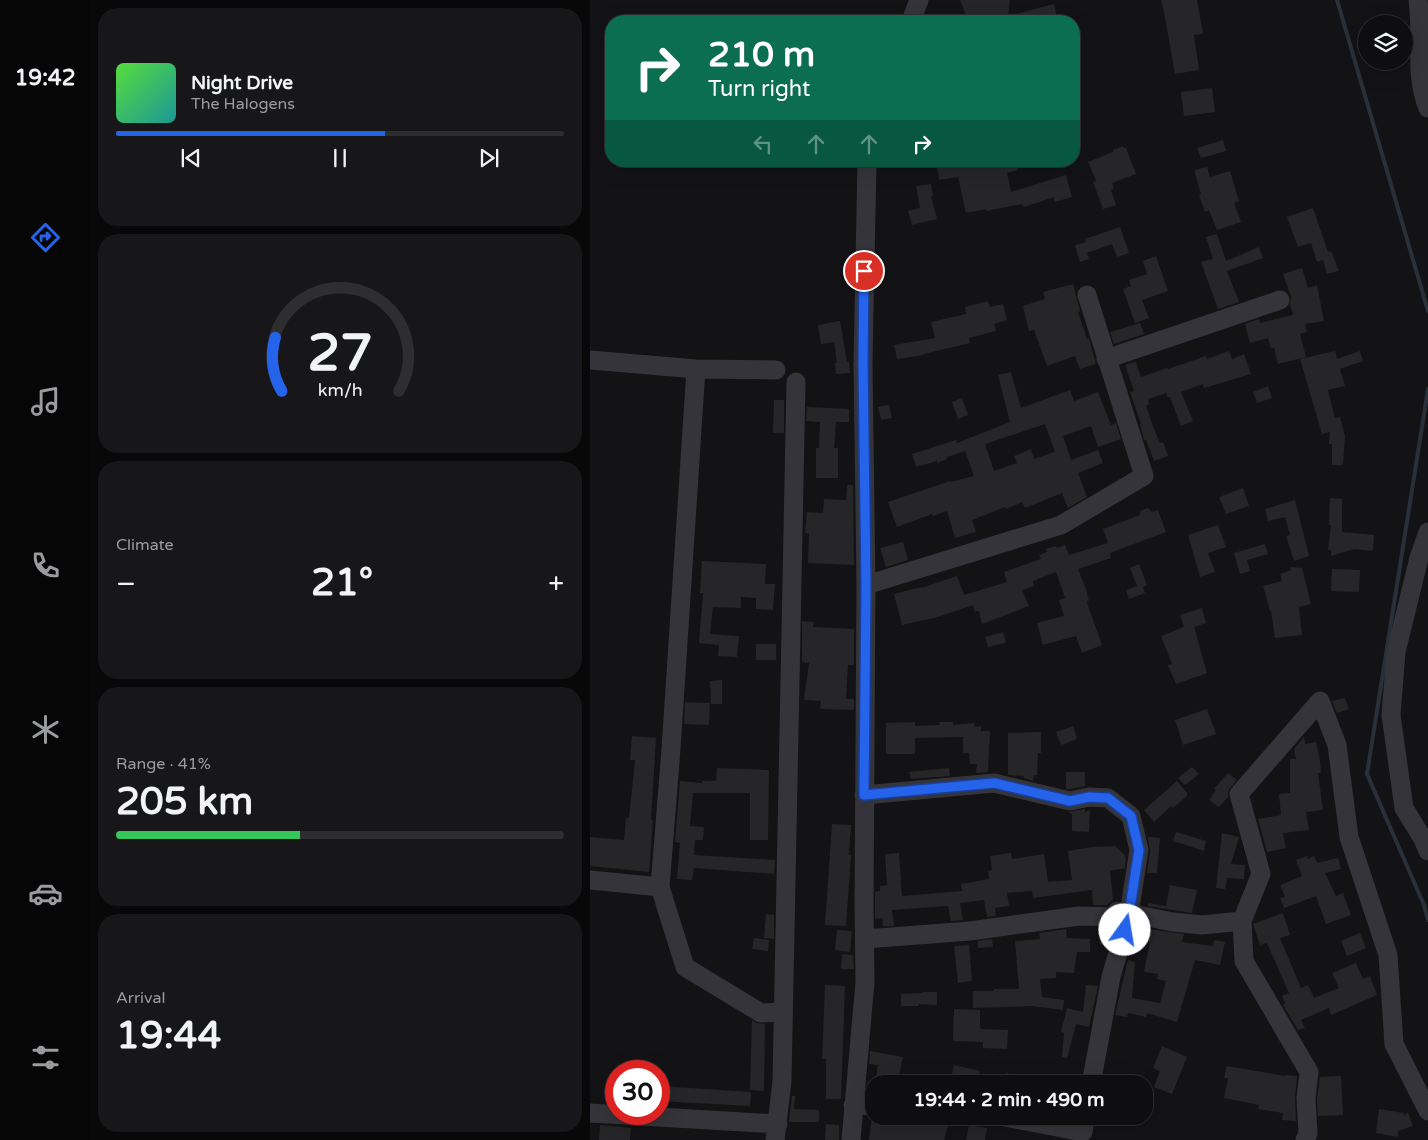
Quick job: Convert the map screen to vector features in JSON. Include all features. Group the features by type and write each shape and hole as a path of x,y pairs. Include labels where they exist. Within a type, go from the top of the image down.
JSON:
{"street":[{"path":"913,15 919,0"},
{"path":"1418,0 1421,77 1424,99 1428,108"},
{"path":"851,1140 865,982 866,585 863,362 866,167"},
{"path":"866,585 1061,525 1144,476 1087,295"},
{"path":"1106,359 1280,300"},
{"path":"590,360 696,369 776,370"},
{"path":"696,369 672,740 660,887 685,967 761,1013 783,1012"},
{"path":"590,1113 777,1132 782,1081 796,382"},
{"path":"1428,532 1419,558 1396,652 1391,715 1404,808 1428,851"},
{"path":"1305,1140 1308,1134 1306,1098 1309,1072 1244,961 1242,921 1261,874 1239,794 1320,701 1337,745 1348,837 1388,955 1394,1044 1428,1111"},
{"path":"864,795 994,783 1070,801 1089,797 1108,798 1131,816 1139,850 1129,914 1111,977 1094,1075"},
{"path":"590,880 660,887"},
{"path":"865,939 970,931 1080,916 1117,917 1117,911 1173,922 1202,925 1242,921"},
{"path":"854,1106 865,1106"},
{"path":"1046,1125 1082,1132 1084,1125"}],"building":[{"path":"960,0 1010,0 1008,15 966,15"},
{"path":"1161,0 1197,0 1203,34 1194,35 1199,70 1175,74"},
{"path":"1054,4 1057,15 1012,15"},
{"path":"1212,88 1215,112 1184,116 1181,92"},
{"path":"1223,140 1226,151 1201,158 1197,148"},
{"path":"1123,146 1126,148 1136,174 1112,183 1114,189 1111,190 1116,205 1103,209 1093,182 1096,181 1088,162"},
{"path":"937,167 1017,167 1018,170 1007,173 1011,192 1066,175 1072,197 1055,202 1054,197 1024,207 1022,204 966,213 958,177 939,180"},
{"path":"1207,167 1210,177 1230,171 1239,201 1234,203 1241,222 1217,230 1209,210 1205,212 1194,170"},
{"path":"931,184 933,196 931,196 937,219 912,225 908,211 920,208 916,186"},
{"path":"1313,208 1328,252 1331,251 1339,271 1327,274 1323,260 1317,262 1311,243 1298,247 1287,217"},
{"path":"1120,227 1129,253 1117,257 1112,244 1087,253 1089,259 1080,262 1075,245 1086,242 1085,239"},
{"path":"1217,234 1226,261 1259,247 1263,258 1227,271 1239,302 1218,309 1201,262 1213,259 1206,237"},
{"path":"1156,256 1168,291 1142,300 1149,318 1135,323 1123,289 1131,286 1129,280 1147,274 1143,261"},
{"path":"1302,268 1308,288 1317,285 1324,321 1305,324 1307,332 1300,334 1306,357 1278,364 1274,348 1271,348 1268,338 1250,343 1245,324 1259,319 1260,323 1293,315 1290,304 1291,297 1283,274"},
{"path":"1073,284 1080,311 1078,312 1087,339 1089,338 1096,364 1080,369 1075,356 1047,366 1034,330 1029,331 1023,306 1045,299 1043,292"},
{"path":"988,301 990,307 1003,304 1007,320 994,324 996,331 969,338 970,343 924,355 897,359 894,345 935,338 931,322 966,314 965,307"},
{"path":"840,321 850,373 836,374 835,363 837,363 834,342 821,344 818,325"},
{"path":"1140,323 1144,334 1114,344 1110,332"},
{"path":"1229,351 1232,359 1244,354 1251,374 1204,388 1203,384 1181,392 1193,421 1181,426 1170,397 1166,393 1148,399 1149,405 1146,405 1152,424 1160,443 1163,442 1168,456 1154,461 1146,440 1144,440 1141,424 1130,392 1134,391 1125,365 1136,362 1141,377 1206,356 1207,359"},
{"path":"1335,351 1337,359 1360,351 1363,361 1340,369 1345,386 1328,390 1335,418 1340,417 1345,436 1343,465 1332,465 1332,444 1329,444 1330,432 1322,434 1300,359"},
{"path":"1011,372 1021,408 1070,390 1074,401 1098,392 1111,425 1116,423 1121,439 1098,447 1091,426 1063,436 1071,460 1098,450 1103,463 1078,473 1087,497 1068,508 1062,493 1025,508 1022,502 1006,509 1005,507 972,520 976,532 955,538 947,511 933,516 932,514 897,527 888,502 950,481 974,476 965,451 947,457 947,459 937,463 937,461 916,467 912,454 956,440 957,443 1010,422 998,375","holes":["1045,424 1055,452 1034,459 1031,449 1014,456 1017,463 994,471 985,444"]},
{"path":"1268,386 1272,398 1257,403 1253,392"},
{"path":"962,398 968,415 958,419 952,402"},
{"path":"774,400 784,400 784,433 773,433"},
{"path":"889,405 892,418 881,420 878,407"},
{"path":"807,407 849,409 849,422 836,422 834,448 838,448 838,478 816,478 816,448 819,448 820,422 806,421"},
{"path":"847,485 853,485 854,565 808,563 809,534 805,533 807,512 823,513 824,499 846,500"},
{"path":"1243,488 1249,506 1226,514 1219,497"},
{"path":"1330,498 1342,499 1342,532 1374,535 1373,551 1354,549 1331,556 1331,550 1328,550 1331,525 1329,525"},
{"path":"1295,500 1309,556 1294,561 1286,536 1290,535 1285,517 1268,521 1265,509"},
{"path":"1148,508 1152,512 1158,510 1166,532 1110,553 1111,558 1078,569 1086,589 1089,601 1087,601 1088,606 1102,645 1082,653 1076,636 1043,645 1037,623 1064,616 1059,600 1065,598 1056,572 1033,581 1034,586 1022,590 1029,606 982,624 979,611 975,612 973,605 938,617 902,625 894,594 921,588 957,576 964,595 1007,582 1004,572 1041,559 1039,555 1047,552 1046,549 1065,545 1069,555 1108,543 1103,529 1140,515 1140,511"},
{"path":"1218,525 1226,547 1208,553 1215,572 1200,577 1188,535"},
{"path":"903,542 908,560 886,567 880,548"},
{"path":"1265,544 1268,554 1247,560 1250,571 1240,574 1234,553"},
{"path":"702,561 766,564 765,584 775,584 773,610 756,609 756,598 741,597 741,608 713,607 710,634 739,636 737,657 718,656 719,645 699,643 703,593 700,593"},
{"path":"1139,564 1147,585 1143,587 1145,593 1129,599 1126,590 1137,586 1130,568"},
{"path":"1290,567 1302,568 1311,604 1299,607 1302,635 1275,638 1271,611 1263,586 1282,581 1280,574 1291,570"},
{"path":"1332,569 1360,570 1359,592 1331,591"},
{"path":"1202,608 1206,623 1194,627 1207,673 1176,684 1168,665 1172,664 1161,636 1184,627 1180,615"},
{"path":"802,621 814,622 813,627 854,629 854,665 848,665 846,699 854,699 854,710 820,709 821,701 804,700 809,663 802,662"},
{"path":"1003,632 1006,643 988,647 985,637"},
{"path":"756,644 776,644 776,660 756,660"},
{"path":"722,680 722,704 711,704 710,681"},
{"path":"1345,698 1349,709 1337,713 1332,701"},
{"path":"685,702 710,703 709,725 684,724"},
{"path":"1207,709 1216,734 1183,745 1175,720"},
{"path":"915,722 915,726 940,725 939,722 953,722 953,725 974,723 974,727 981,726 981,731 990,731 988,772 976,773 977,764 970,764 969,753 963,753 963,737 915,738 915,754 886,754 886,723"},
{"path":"1073,726 1077,739 1061,745 1056,732"},
{"path":"1041,732 1041,753 1038,753 1037,775 1034,775 1033,781 1024,778 1024,776 1008,775 1008,733"},
{"path":"632,736 656,738 649,872 590,866 590,837 624,840 626,818 629,818 635,760 630,760"},
{"path":"1304,737 1305,744 1316,742 1320,761 1321,773 1318,773 1323,810 1306,812 1309,830 1283,833 1286,848 1267,852 1258,819 1281,815 1279,794 1290,793 1290,759 1296,759 1294,749"},
{"path":"1192,767 1199,774 1185,785 1178,778"},
{"path":"717,768 769,770 768,840 750,840 750,793 693,793 690,826 704,827 703,840 695,840 694,855 775,860 774,874 694,868 692,880 677,879 680,843 675,842 680,781 702,783 702,781 716,781"},
{"path":"949,768 950,776 911,779 909,772"},
{"path":"1066,772 1085,772 1085,786 1066,789"},
{"path":"1228,773 1237,780 1228,791 1228,797 1219,807 1209,800 1216,790 1214,789"},
{"path":"1177,781 1187,793 1187,796 1173,808 1171,806 1154,822 1144,810"},
{"path":"1085,809 1085,812 1090,810 1089,832 1072,831 1072,814 1068,812"},
{"path":"832,824 851,825 846,926 825,925"},
{"path":"1176,832 1206,841 1204,851 1173,841"},
{"path":"1222,833 1239,837 1231,864 1245,865 1244,879 1227,878 1225,889 1216,888"},
{"path":"1148,837 1160,838 1157,873 1147,873 1150,851"},
{"path":"1115,846 1124,854 1126,859 1125,868 1110,871 1113,900 1107,905 1093,905 1092,890 1033,898 1032,891 1007,893 1009,906 995,908 996,916 987,917 984,900 960,903 963,920 951,921 948,906 892,910 894,926 883,926 882,918 875,919 875,892 880,891 880,886 887,885 885,854 899,853 902,896 962,891 961,884 989,879 988,871 992,870 990,856 1011,853 1012,859 1044,854 1048,882 1072,880 1068,851"},
{"path":"1307,856 1308,859 1314,856 1317,863 1338,858 1341,869 1325,873 1336,896 1343,893 1351,915 1326,924 1316,896 1284,908 1280,898 1285,897 1280,885 1302,876 1296,860"},
{"path":"1170,885 1197,890 1192,913 1148,906 1148,903 1166,906"},
{"path":"1283,913 1290,935 1280,938 1301,988 1308,985 1314,998 1339,988 1332,973 1356,963 1363,979 1370,976 1377,995 1331,1015 1329,1008 1301,1020 1305,1028 1298,1030 1283,1005 1285,1004 1282,996 1289,993 1267,943 1260,945 1253,924"},
{"path":"766,914 774,915 774,939 764,938"},
{"path":"1103,928 1113,928 1108,946 1099,944"},
{"path":"1066,929 1067,938 1090,939 1090,952 1077,952 1074,973 1056,972 1056,978 1040,979 1042,997 1064,1000 1063,1010 1032,1006 973,1008 973,991 1019,989 1015,941 1040,939 1039,933"},
{"path":"1149,929 1184,934 1182,942 1213,946 1214,940 1225,942 1220,965 1195,960 1177,1022 1147,1013 1146,1017 1128,1013 1127,1017 1115,1015 1128,960 1135,962 1132,998 1160,1003 1166,981 1157,979 1158,974 1144,972 1150,942 1147,941"},
{"path":"837,930 852,931 850,952 835,950"},
{"path":"1360,933 1366,948 1347,956 1341,941"},
{"path":"754,938 769,940 768,951 752,949"},
{"path":"992,939 993,947 978,948 978,941"},
{"path":"969,945 972,981 958,983 954,946"},
{"path":"842,954 853,955 854,969 841,969"},
{"path":"825,985 845,986 841,1099 826,1099 826,1059 822,1059"},
{"path":"1086,985 1098,986 1089,1027 1076,1024 1067,1058 1062,1057 1064,1033 1061,1032 1067,1008 1083,1012"},
{"path":"937,992 937,1005 901,1006 901,994"},
{"path":"954,1009 980,1010 981,1029 1008,1030 1007,1049 983,1048 983,1042 953,1041"},
{"path":"752,1020 756,1023 765,1024 764,1091 750,1090"},
{"path":"1162,1046 1187,1057 1172,1094 1154,1087 1160,1071 1153,1068"},
{"path":"870,1051 903,1057 899,1075 876,1075 878,1065 869,1064"},
{"path":"954,1065 980,1071 979,1075 952,1075"},
{"path":"1227,1066 1285,1076 1297,1076 1295,1098 1296,1121 1282,1120 1283,1113 1258,1109 1259,1105 1224,1098 1228,1078 1224,1078"},
{"path":"1341,1076 1343,1115 1318,1116 1317,1098 1320,1077"},
{"path":"670,1087 751,1092 750,1106 670,1102"},
{"path":"792,1096 795,1096 794,1109 819,1110 819,1122 789,1122"},
{"path":"1379,1109 1403,1113 1404,1115 1408,1113 1413,1126 1398,1131 1398,1137 1376,1133"},
{"path":"826,1124 839,1125 839,1140 825,1140"},
{"path":"600,1125 631,1128 630,1140 599,1140"},
{"path":"871,1125 948,1126 944,1140 869,1140"},
{"path":"969,1125 987,1128 985,1140 966,1140"}],"waterway":[{"path":"1337,0 1428,311"},
{"path":"1428,389 1367,774 1424,905 1428,920"}],"route":[{"path":"864,271 863,362 866,585 864,795 994,783 1070,801 1089,797 1108,798 1131,816 1139,850 1125,930"}]}
